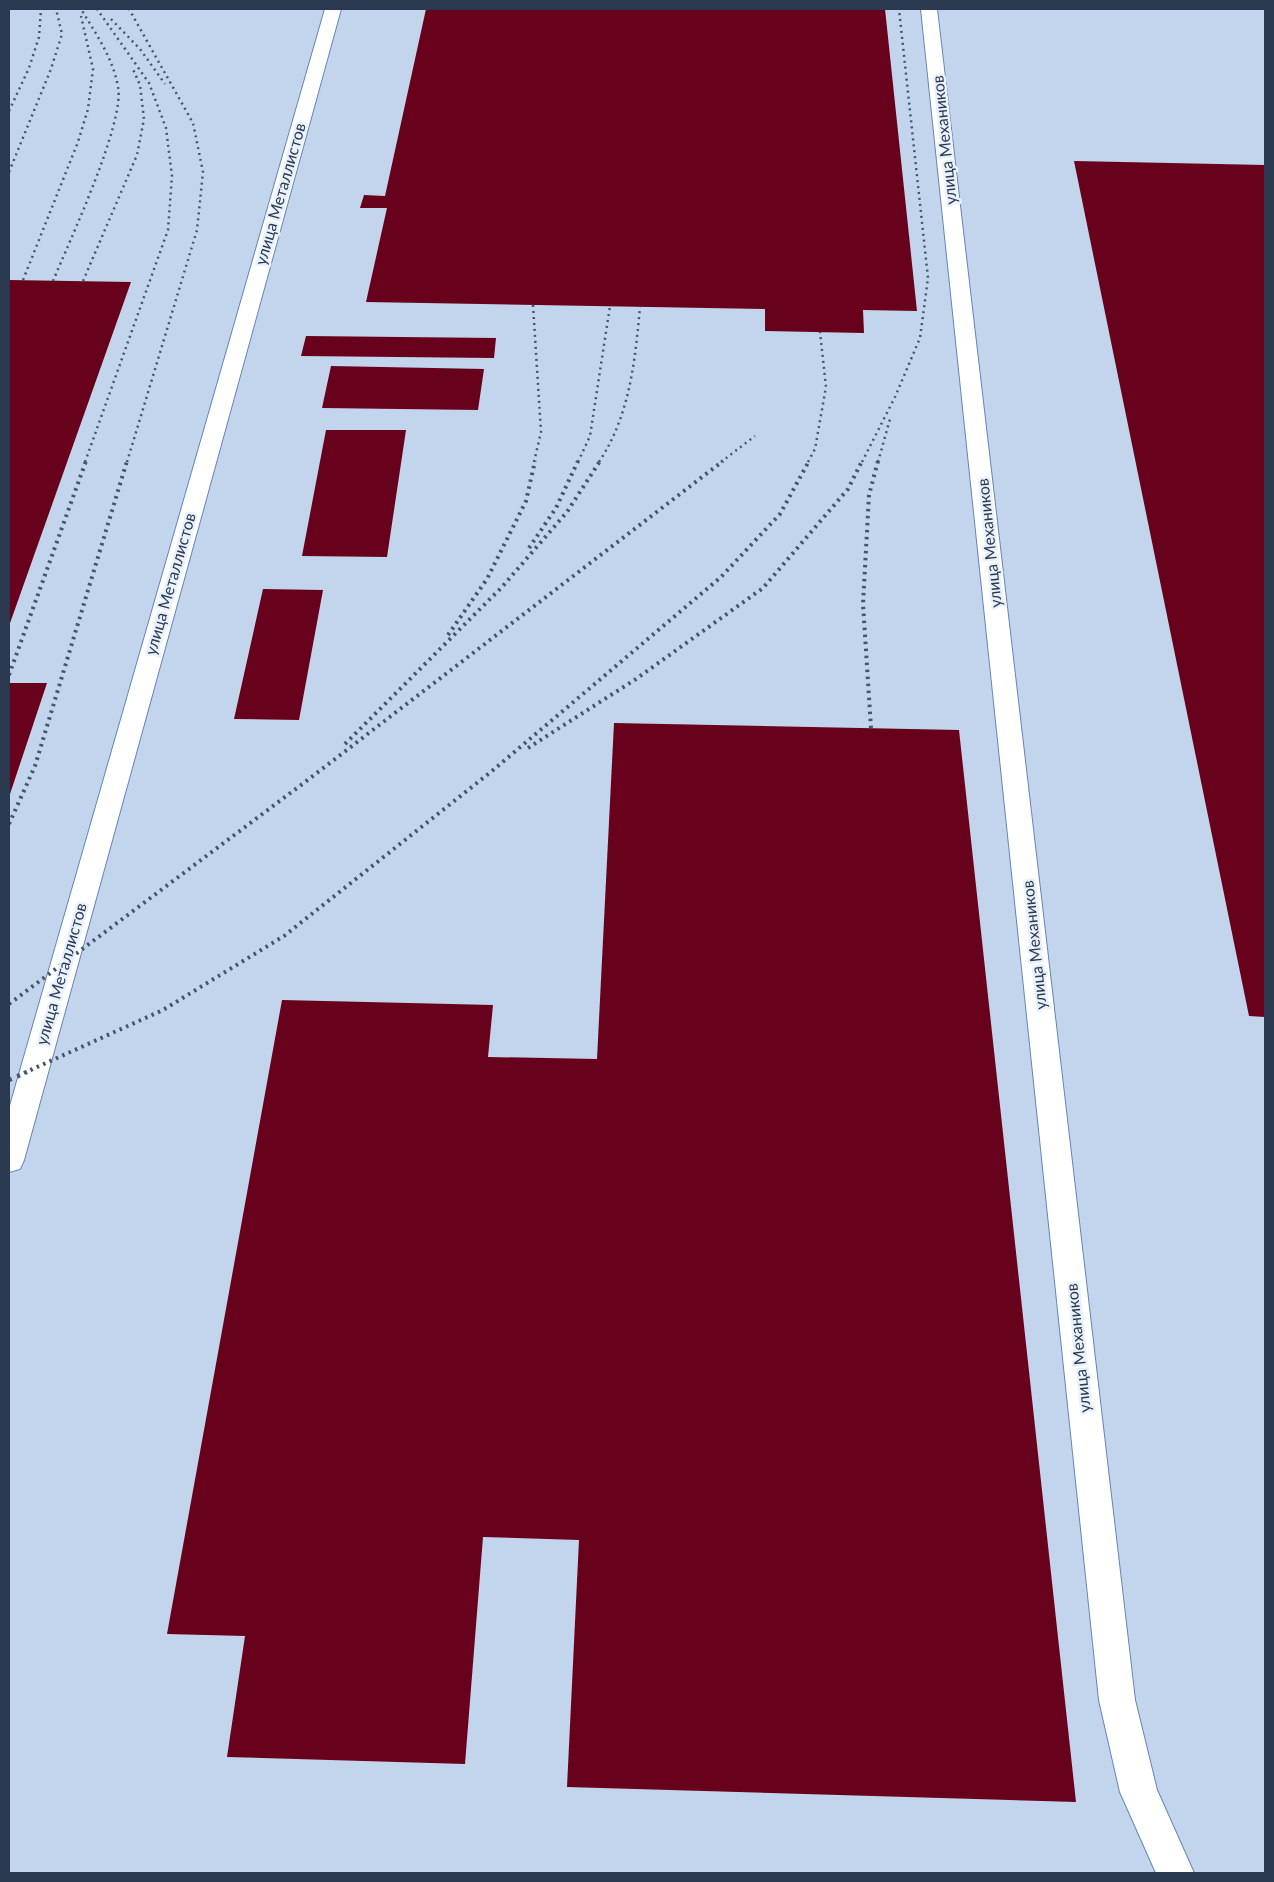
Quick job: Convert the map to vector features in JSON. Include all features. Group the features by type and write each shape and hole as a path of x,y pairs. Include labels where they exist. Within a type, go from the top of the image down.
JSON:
{"street":[{"name":"улица Металлистов","path":"9,1160 333,9"},
{"name":"улица Механиков","path":"929,9 1117,1700 1139,1792 1175,1873"}],"shaded area":[{"path":"9,9 1265,9 1265,1873 9,1873"}],"building":[{"path":"426,9 885,9 917,311 863,310 864,333 765,331 765,309 366,302 387,208 360,208 364,195 385,196"},
{"path":"1074,161 1265,165 1265,1017 1249,1016"},
{"path":"9,280 131,282 9,626"},
{"path":"306,336 496,338 494,358 301,356"},
{"path":"331,366 484,369 478,410 322,408"},
{"path":"326,430 406,430 387,557 302,556"},
{"path":"263,589 323,590 299,720 234,719"},
{"path":"9,683 47,683 9,797"},
{"path":"614,723 959,730 1076,1802 567,1787 579,1540 483,1537 465,1764 227,1757 245,1636 167,1634 282,1000 493,1005 488,1057 597,1059"}],"railway":[{"path":"9,111 29,68 39,37 41,9"},
{"path":"9,172 51,69 62,34 56,9"},
{"path":"53,281 105,154 118,104 116,76 103,46 81,9"},
{"path":"85,462 168,230 172,176 166,128 149,83 97,9"},
{"path":"127,462 197,230 203,172 193,123 129,9"},
{"path":"862,462 895,397 920,338 928,278 899,9"},
{"path":"23,280 78,142 88,109 93,69 81,16"},
{"path":"111,19 140,49 165,84"},
{"path":"83,281 137,155 144,119 140,85 132,67"},
{"path":"533,305 541,432 534,462"},
{"path":"578,462 590,436 610,306"},
{"path":"599,462 618,426 624,407 633,367 640,307"},
{"path":"808,462 815,449 826,387 820,332"},
{"path":"878,462 890,419"},
{"path":"721,462 755,436"},
{"path":"9,675 86,461"},
{"path":"9,824 35,766 127,461"},
{"path":"448,635 487,579 526,501 535,461"},
{"path":"529,548 556,508 578,461"},
{"path":"345,744 502,587 567,512 600,461"},
{"path":"9,1004 309,779 723,461"},
{"path":"24,1073 163,1010 284,936 492,771 721,577 780,514 809,461"},
{"path":"528,748 636,679 763,588 848,489 862,461"},
{"path":"871,728 863,604 869,495 878,461"},
{"path":"9,1080 27,1072"}]}
